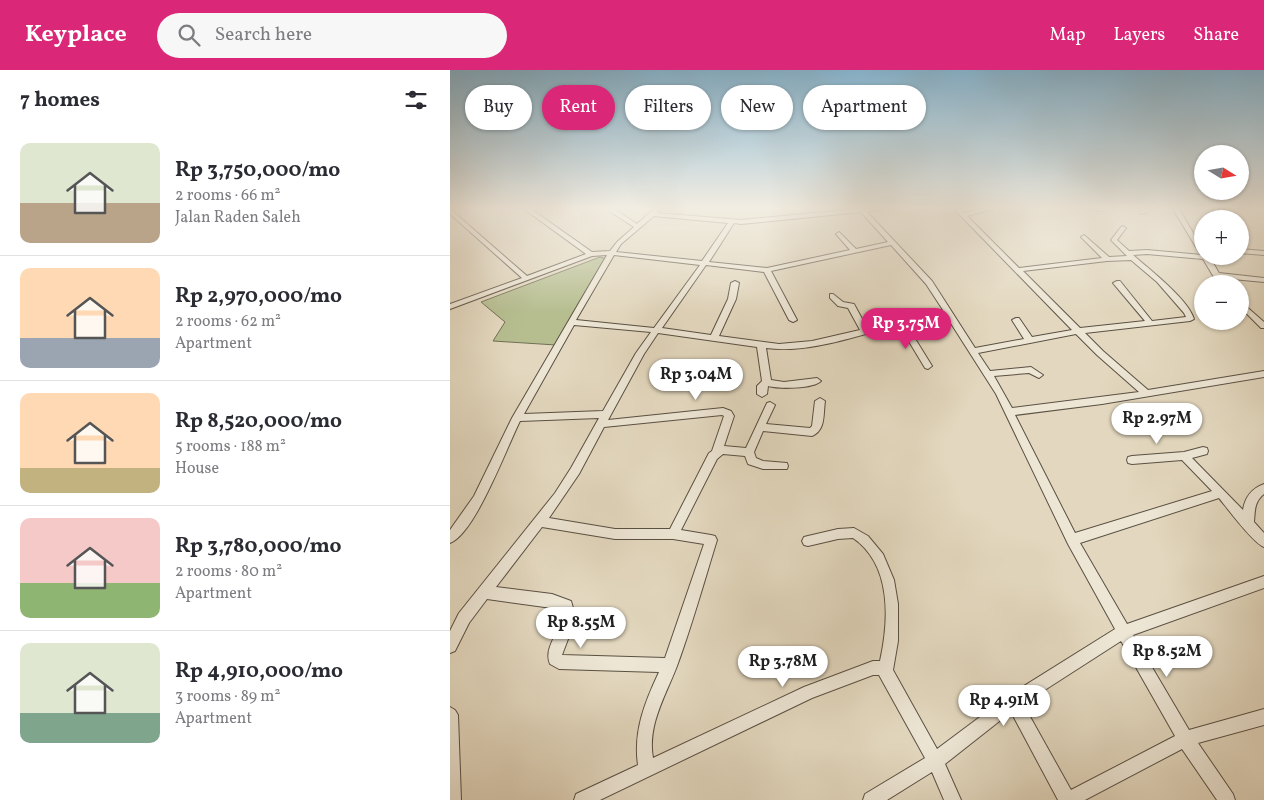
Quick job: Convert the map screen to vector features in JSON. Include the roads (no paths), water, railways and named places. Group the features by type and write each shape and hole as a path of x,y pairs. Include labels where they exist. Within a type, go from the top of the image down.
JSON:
{"street":[{"path":"486,243 526,278"},
{"path":"575,243 591,254 612,253 767,270 891,243"},
{"path":"452,304 619,243"},
{"path":"450,538 466,520 475,506 517,418 619,243"},
{"path":"450,645 464,618 541,522 575,471 627,374 655,330 717,243"},
{"path":"848,243 855,251"},
{"path":"891,243 924,278 948,311 988,374 1010,412 1072,540 1123,632 1185,739 1227,800"},
{"path":"991,243 1078,332 1146,393"},
{"path":"1090,243 1107,259"},
{"path":"973,350 1078,332 1188,320 1190,317 1159,281 1117,243"},
{"path":"1018,270 1107,259 1143,252 1194,252"},
{"path":"1249,252 1264,253"},
{"path":"1210,265 1216,275"},
{"path":"767,270 793,320"},
{"path":"1249,278 1264,280"},
{"path":"1117,282 1150,323"},
{"path":"714,338 732,299 735,283"},
{"path":"833,296 841,304 851,306 865,331"},
{"path":"572,322 655,330 779,347 803,346 948,311"},
{"path":"1249,312 1264,326"},
{"path":"1016,320 1030,341"},
{"path":"902,323 928,366"},
{"path":"761,344 768,382 771,385 817,381"},
{"path":"988,374 1031,370 1039,375"},
{"path":"1010,412 1102,401 1264,374"},
{"path":"762,394 762,386 768,382"},
{"path":"761,427 814,432 817,425 820,401"},
{"path":"748,452 770,405"},
{"path":"517,418 604,419 723,411 729,416 717,452 710,460 673,534"},
{"path":"717,452 730,450 748,452"},
{"path":"1132,460 1184,456 1203,451"},
{"path":"748,452 752,461 763,465 783,466"},
{"path":"1184,456 1264,542"},
{"path":"1248,525 1251,498 1254,493 1264,489"},
{"path":"1072,540 1221,494"},
{"path":"541,522 615,534 673,534 710,538 712,541 670,665 657,693 646,729 644,752 647,770"},
{"path":"808,541 854,533 862,538 876,553 884,568 892,594 891,641 886,671"},
{"path":"871,800 935,761 1013,701 1123,632 1264,582"},
{"path":"486,592 552,601 566,606 569,618 555,653 555,659 559,662 670,665"},
{"path":"582,800 809,692 873,668 880,668 886,671 935,761 953,800"},
{"path":"1013,701 1068,800 1185,739 1264,717"},
{"path":"450,714 453,800"}]}
